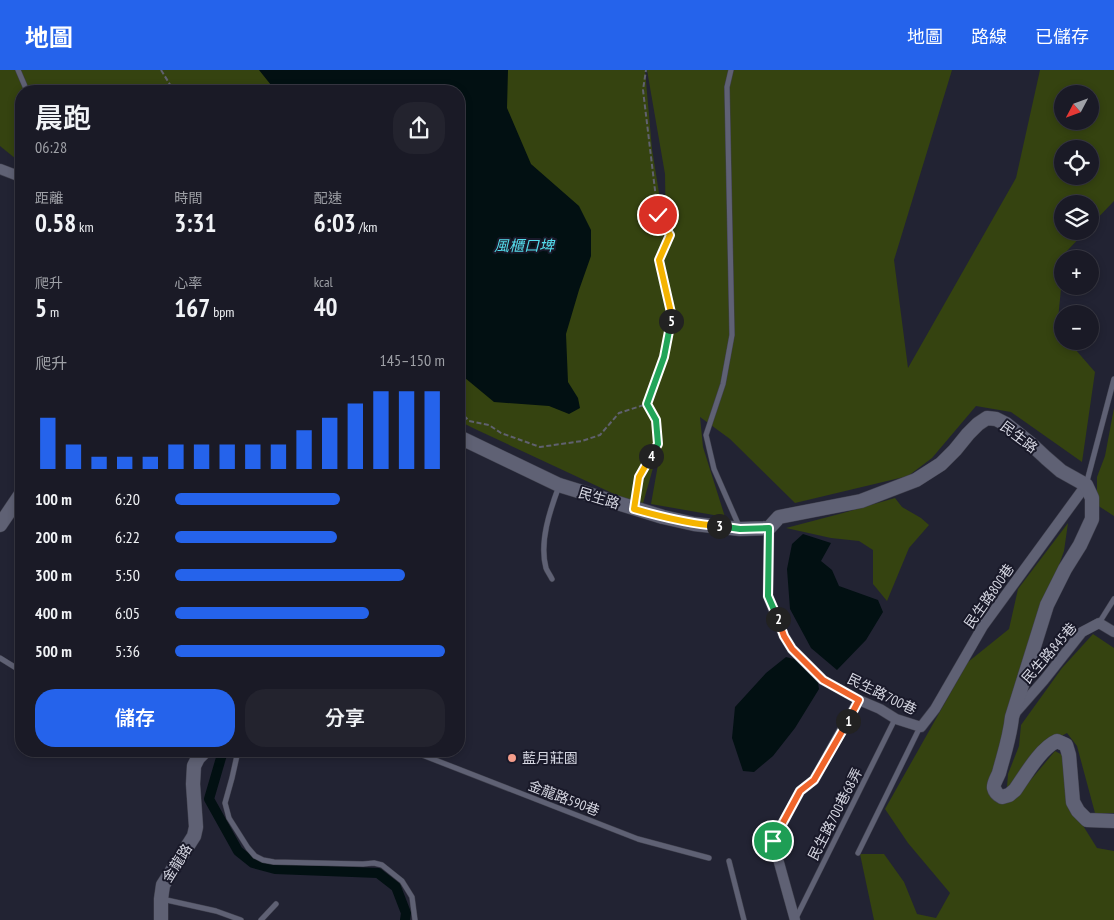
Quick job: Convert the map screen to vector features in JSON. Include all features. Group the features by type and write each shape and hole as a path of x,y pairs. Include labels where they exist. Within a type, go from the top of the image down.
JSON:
{"street":[{"path":"0,169 15,175"},
{"name":"民生路","path":"465,440 559,486 662,517 694,524 740,529 769,528 779,517 861,501 916,480 941,464 978,424 987,418 996,419 1006,424 1061,471 1086,485"},
{"path":"1086,485 1092,498 1092,519 1047,605 1012,717 1010,734 994,790 1002,797 1009,795 1015,790 1044,750 1057,740 1066,745 1069,755 1073,802 1078,811 1087,820 1114,821"},
{"name":"民生路800巷","path":"921,727 934,709 983,626 1086,485"},
{"path":"0,525 15,503"},
{"name":"民生路700巷","path":"769,528 768,596 784,636 792,649 823,680 896,719 921,727"},
{"name":"民生路845巷","path":"1012,717 1082,632 1099,623 1114,632"},
{"path":"795,920 773,841 800,791 814,780 859,700"},
{"name":"金龍路","path":"161,920 163,885 194,836 196,827 193,775 197,757"}],"lane":[{"path":"18,70 24,85"},
{"path":"731,70 727,88 732,335 723,384 706,436 714,469 740,529"},
{"path":"1086,485 1114,379"},
{"path":"552,579 546,568 544,546 550,511 559,486"},
{"path":"1099,623 1114,599"},
{"path":"0,658 15,667"},
{"name":"民生路700巷68弄","path":"795,920 896,719"},
{"path":"858,852 921,727"},
{"path":"237,757 225,803 228,818 255,856 274,862 374,863 382,865 402,881 412,897 415,920"},
{"name":"金龍路590巷","path":"427,757 638,839 709,858"},
{"path":"729,861 744,920"},
{"path":"161,899 241,920"},
{"path":"261,920 276,904"}],"path":[{"path":"161,70 170,85"},
{"path":"634,509 639,477 658,444 656,420 647,404 664,357 672,317 659,260 670,235 658,215 643,90 646,70"},
{"path":"465,417 469,421 489,425 501,434 540,447 582,441 600,435 619,413 647,404"}],"green space":[{"path":"0,70 645,70 652,149 666,237 665,174 647,70 952,70 894,260 908,368 1016,178 1040,70 1114,70 1114,201 1099,217 1099,195 1054,195 1054,240 1077,240 1068,250 1054,250 1054,295 1060,295 1059,305 1054,305 1054,350 1076,350 1095,372 1082,462 1011,412 976,406 932,458 908,476 795,503 730,439 700,417 703,447 725,517 651,504 659,459 655,461 642,507 465,424 465,85 15,85 15,158 0,146"},
{"path":"1114,408 1114,516 1097,505 1097,477 1105,456"},
{"path":"895,498 902,507 929,525 909,548 887,601 873,584 873,550 859,541 831,538 786,528 843,513"},
{"path":"1068,523 1064,551 1017,683 994,792 1014,800 1055,751 1068,758 1082,824 1097,848 1114,851 1114,920 874,920 860,854 884,854 904,882 917,914 936,918 950,893 908,843 885,809 968,662 1009,629 1018,589"},
{"path":"1093,634 1114,648 1114,813 1095,813 1077,746 1067,733 1052,741 1019,784 1007,787 1008,774 1019,746 1021,725 1062,668"}],"water":[{"name":"風櫃口埤","path":"259,70 508,70 507,108 531,164 579,206 591,230 591,256 566,334 568,382 578,398 580,408 569,414 549,406 494,402 465,378 465,85 271,85"},
{"path":"803,534 831,543 821,561 832,570 839,586 878,600 883,612 866,640 837,670 811,648 790,609 787,569 792,544"},
{"path":"786,657 798,660 817,677 819,689 795,728 773,756 754,772 743,771 732,738 735,707 766,673"}],"waterway":[{"path":"221,757 209,799 238,851 253,863 275,869 378,873 396,887 406,913 405,920"}],"place":[{"name":"藍月莊園","path":"512,758"}],"route":[{"path":"658,215 670,235 659,260 672,317 664,357 647,404 656,420 658,444 639,477 634,509 694,524 740,529 769,528 768,596 784,636 792,649 823,680 859,700 814,780 800,791 773,841"}]}
